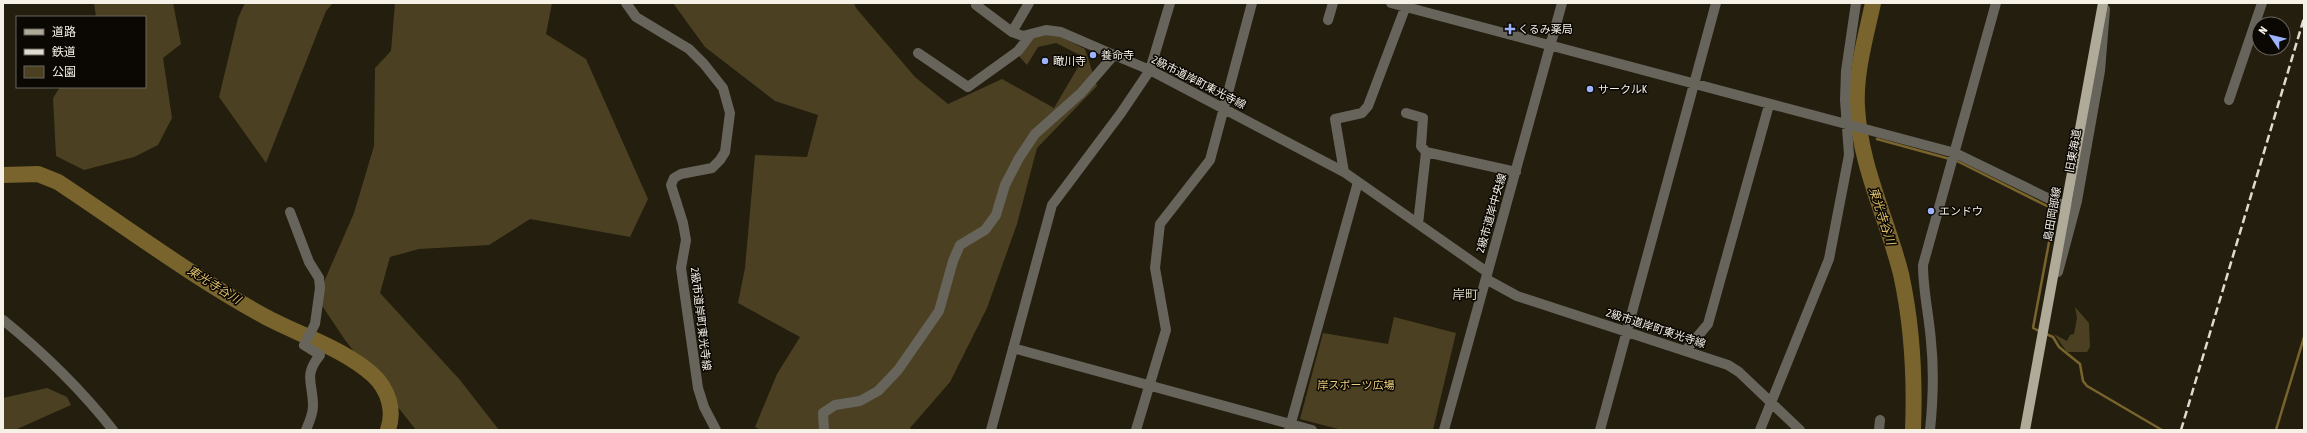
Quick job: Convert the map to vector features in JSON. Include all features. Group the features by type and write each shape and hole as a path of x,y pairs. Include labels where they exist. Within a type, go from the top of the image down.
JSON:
{"main road":[{"name":"島田岡部線","path":"2025,430 2104,3"}],"street":[{"name":"2級市道岸町東光寺線","path":"626,3 636,17 689,49 704,64 723,88 730,113 725,152 720,160 712,168 681,174 674,178 671,185 683,223 686,240 681,268 698,388 704,407 716,430"},
{"path":"977,3 976,5 1012,32 1029,3"},
{"path":"990,430 1052,205 1121,113 1150,70 1170,3"},
{"path":"1136,430 1166,330 1155,268 1160,224 1210,160 1252,3"},
{"path":"1328,20 1333,3"},
{"path":"1391,3 1406,5 1551,47 1955,153 2066,207"},
{"name":"2級市道岸中央線","path":"1444,430 1562,3"},
{"path":"1600,430 1716,3"},
{"path":"1760,430 1829,259 1849,155 1846,71 1856,3"},
{"path":"1930,430 1933,382 1932,341 1923,285 1923,265 1996,3"},
{"name":"旧東海道","path":"2049,300 2077,201 2100,71 2104,3"},
{"path":"2229,100 2262,3"},
{"path":"1344,172 1335,119 1362,113 1368,106 1406,5"},
{"name":"2級市道岸町東光寺線","path":"1012,32 1023,36 1046,30 1061,32 1150,70 1344,172 1517,296 1686,350 1728,365 1739,372 1800,430"},
{"path":"918,53 968,87 1018,51 1031,34"},
{"path":"824,430 823,413 835,405 860,401 878,391 898,370 939,312 953,261 960,245 985,230 996,215 1005,185 1031,140 1081,93 1114,55"},
{"path":"1686,350 1708,324 1769,105"},
{"path":"1406,113 1423,118 1421,146 1426,152 1516,172"},
{"path":"1418,224 1426,152"},
{"path":"1290,427 1358,182"},
{"path":"290,212 309,262 319,278 320,288 316,306 315,324 304,345 320,355 311,366 310,374 313,407 306,430"},
{"path":"3,320 59,367 81,390 114,430"},
{"path":"1013,348 1150,385 1290,427 1312,430"}],"green space":[{"path":"94,3 173,3 181,44 163,58 172,118 158,145 134,157 84,170 56,156 53,98 59,88 146,88 146,16 96,16"},
{"path":"245,3 333,3 326,11 266,163 219,97 238,18"},
{"path":"395,3 552,3 546,34 586,59 648,199 630,237 530,219 489,245 419,249 390,257 380,293 460,380 499,430 416,430 345,340 317,298 354,213 374,146 375,68 391,51"},
{"path":"673,3 854,3 856,8 915,77 948,104 1002,79 1054,108 1084,57 1056,43 1038,47 1027,65 1017,54 1034,36 1056,34 1085,49 1097,86 1037,148 1017,224 987,308 950,382 910,428 911,430 761,430 755,427 777,374 800,337 738,303 745,268 755,155 807,157 818,115 775,101 705,47"},
{"path":"2075,307 2089,323 2090,347 2087,352 2067,352 2054,334 2067,341 2070,335 2074,334 2077,318"},
{"name":"岸スポーツ広場","path":"1394,317 1456,333 1433,430 1342,430 1300,419 1323,333 1388,344"},
{"path":"47,388 67,397 71,405 15,430 3,430 3,398"}],"waterway":[{"name":"東光寺谷川","path":"1873,3 1859,68 1857,94 1859,129 1863,150 1895,253 1905,293 1912,352 1914,391 1913,430"},
{"path":"1877,139 1950,159"},
{"path":"1955,160 2055,210 2033,328 2041,332"},
{"name":"東光寺谷川","path":"3,175 38,174 58,182 211,285 264,316 335,349 361,365 373,375 383,387 389,400 391,415 388,430"},
{"path":"2046,334 2053,337 2059,347 2080,364 2083,381 2087,386 2162,430"},
{"path":"2276,430 2304,337"}],"railway":[{"path":"2181,430 2304,18"}],"place":[{"name":"くるみ薬局","path":"1510,29"},
{"name":"養命寺","path":"1093,55"},
{"name":"瞰川寺","path":"1045,61"},
{"name":"サークルK","path":"1590,89"},
{"name":"エンドウ","path":"1931,211"}],"district":[{"name":"岸町","path":"1465,294"}]}
